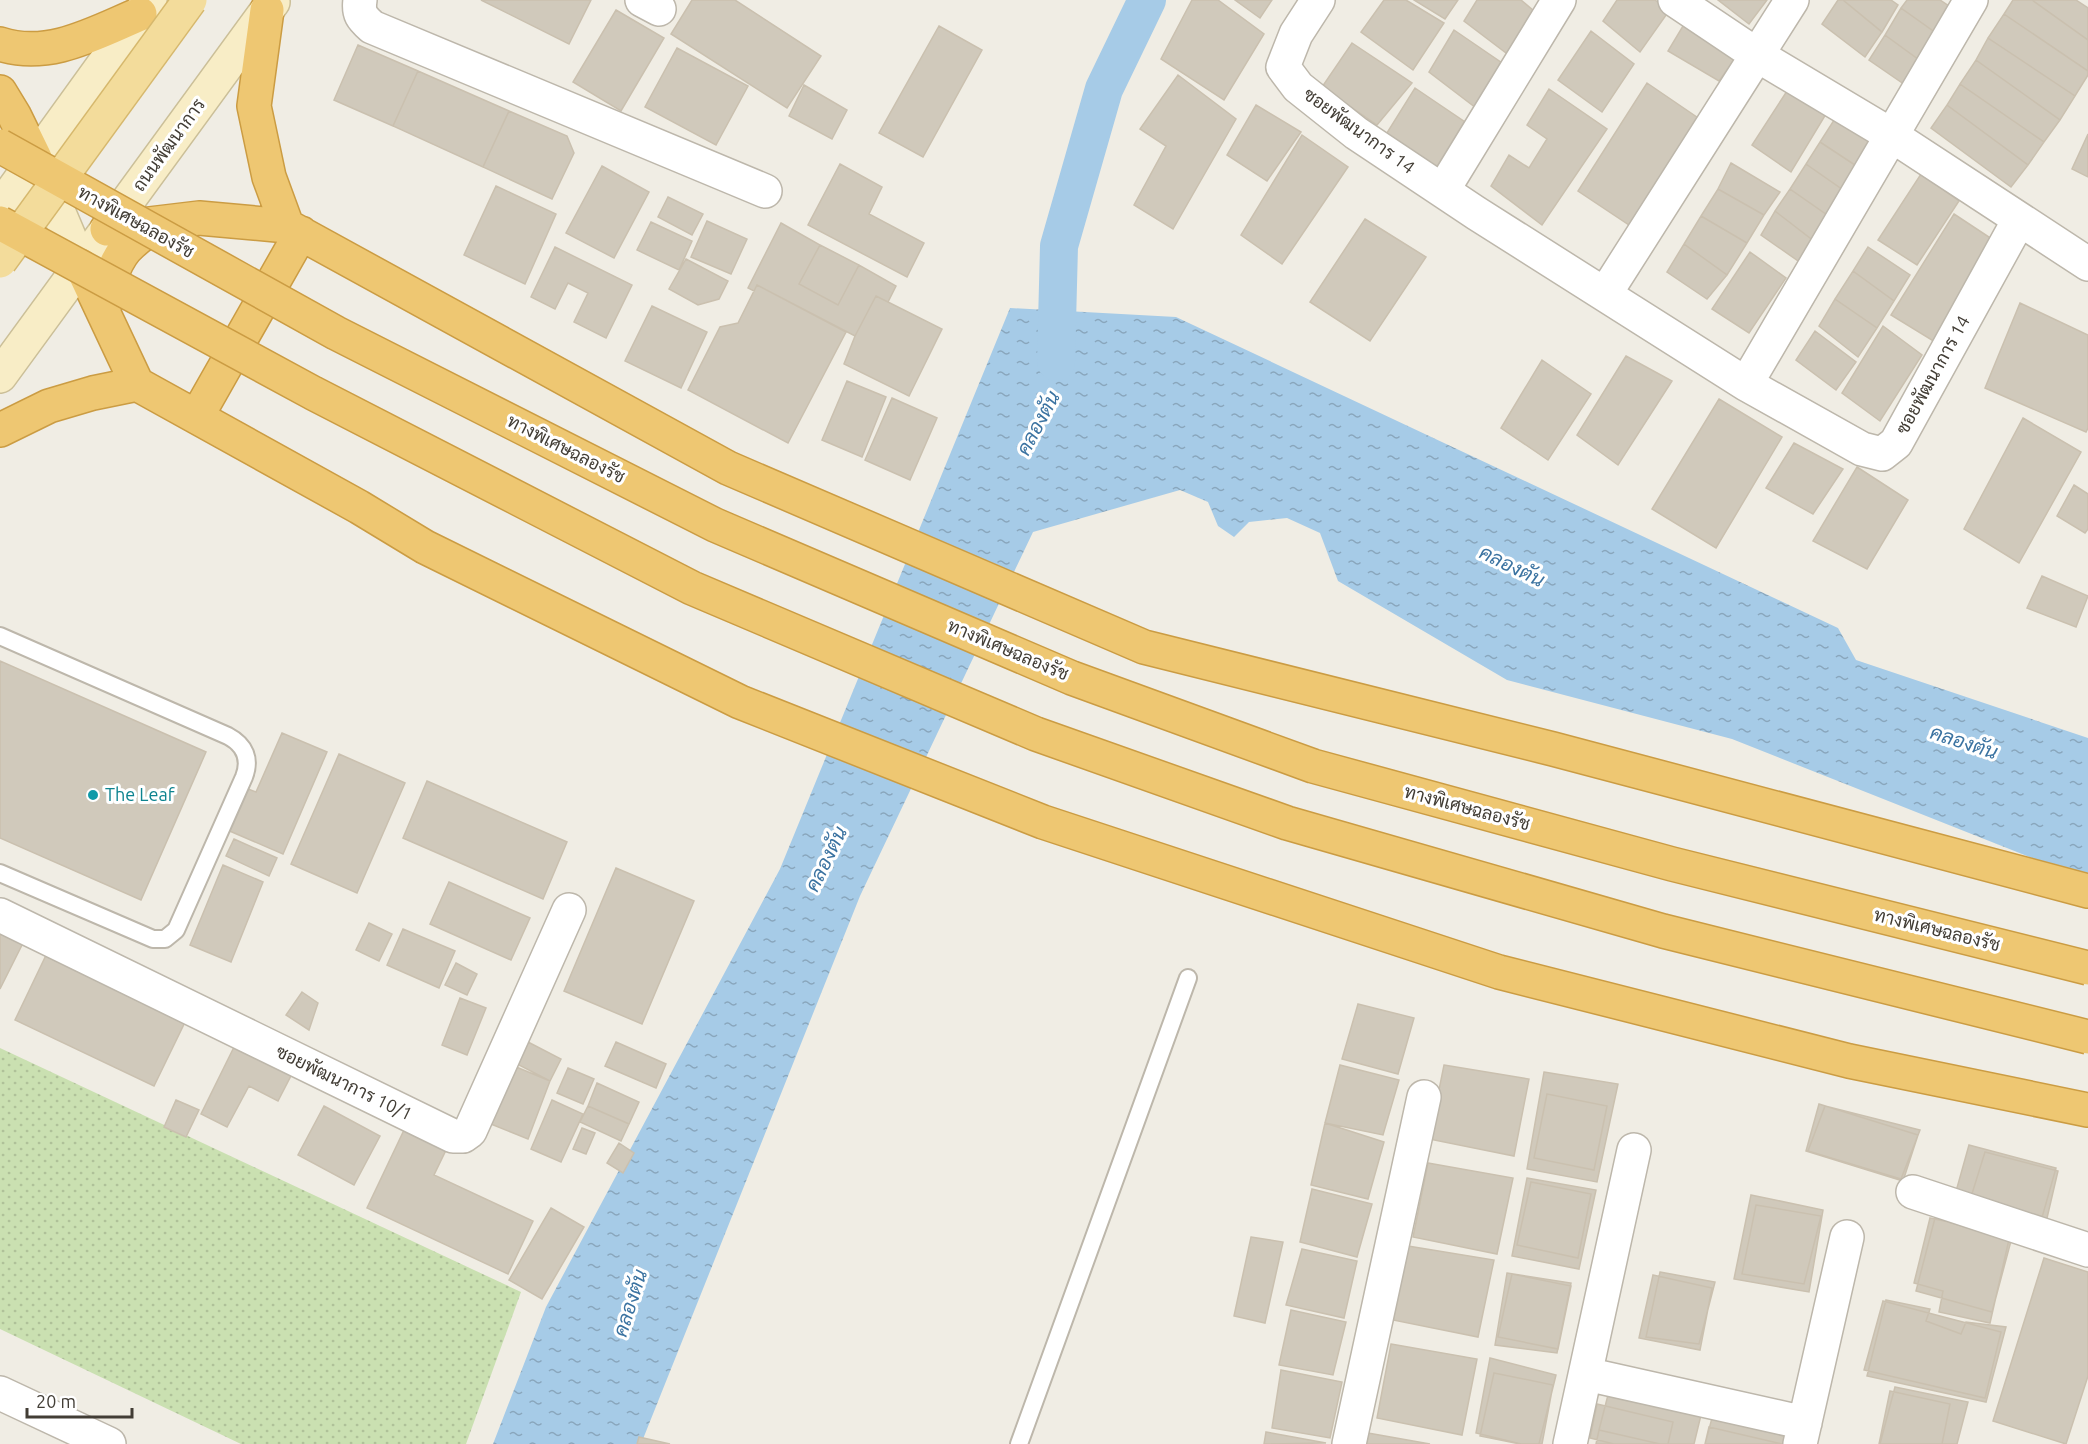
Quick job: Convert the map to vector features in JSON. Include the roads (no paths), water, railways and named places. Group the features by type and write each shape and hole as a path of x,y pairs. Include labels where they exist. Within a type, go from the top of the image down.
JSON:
{"highway":[{"path":"271,5 254,106 269,177 294,230"},
{"path":"0,44 11,48 43,50 71,43 145,7"},
{"path":"0,92 35,158"},
{"name":"ทางพิเศษฉลองรัช","path":"0,146 336,333 715,525 1072,678 1313,766 1672,864 2088,968"},
{"path":"107,229 199,218 294,230 728,468 1144,647 1553,749 2088,891"},
{"path":"0,223 313,393 692,588 1036,734 1287,823 1663,931 2088,1037"},
{"path":"104,314 107,290 115,268 130,244 160,223"},
{"path":"196,416 294,230"},
{"path":"81,265 138,384 359,507 424,547 740,702 1043,822 1499,972 1849,1061 2088,1110"},
{"path":"0,430 49,406 93,393 138,384"}],"main road":[{"path":"0,261 190,0"},
{"name":"ถนนพัฒนาการ","path":"0,376 271,5"},
{"path":"0,208 145,7"},
{"path":"35,158 81,265"},
{"path":"0,243 107,229"}],"street":[{"path":"360,0 358,11 362,19 372,27 765,191"},
{"name":"ซอยพัฒนาการ 14","path":"1318,0 1296,34 1283,67 1298,87 1356,133 1605,294 1746,384 1862,449 1882,454 1896,443 2019,220"},
{"path":"1443,190 1559,0"},
{"path":"1675,0 1756,55 1890,135 2088,264"},
{"path":"1605,294 1792,0"},
{"path":"1746,384 1971,0"},
{"name":"ซอยพัฒนาการ 10/1","path":"0,915 453,1136 463,1136 470,1131 569,910"},
{"path":"1349,1444 1424,1097"},
{"path":"1570,1444 1634,1150"},
{"path":"1913,1192 2088,1250"},
{"path":"1586,1374 1802,1434 1846,1237"},
{"path":"0,1393 109,1444"}],"lane":[{"path":"0,636 228,736 242,746 248,761 244,777 176,930 165,939 153,939 0,873"},
{"path":"1019,1444 1188,978"}],"water":[{"name":"คลองตัน","path":"1010,308 1176,317 1838,628 1856,660 2088,738 2088,874 2037,860 1732,739 1507,680 1338,581 1320,533 1287,518 1249,522 1234,537 1218,526 1208,502 1180,490 1033,532 860,896 641,1444 493,1444 546,1307 780,869"}],"waterway":[{"path":"1056,362 1059,246 1104,89 1147,0"}],"place":[{"name":"The Leaf","path":"93,795"}]}
